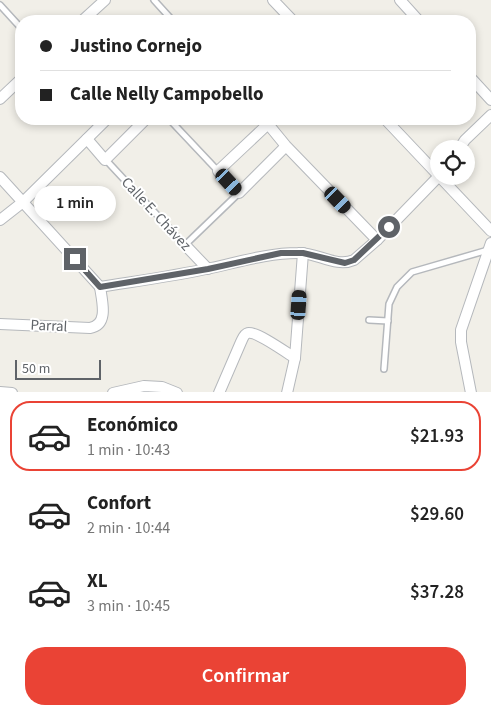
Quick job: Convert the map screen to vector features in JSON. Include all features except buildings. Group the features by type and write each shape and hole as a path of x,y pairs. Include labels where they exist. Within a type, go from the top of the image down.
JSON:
{"street":[{"path":"89,15 105,0"},
{"path":"273,0 287,15"},
{"path":"400,0 414,15"},
{"path":"0,99 15,84"},
{"path":"476,84 491,100"},
{"path":"466,140 491,115"},
{"path":"0,220 23,202 101,125"},
{"path":"105,160 140,125"},
{"path":"262,125 218,170 239,193 286,146"},
{"path":"268,125 377,240"},
{"path":"390,125 430,167"},
{"name":"Calle E. Chávez","path":"86,139 105,160"},
{"path":"0,177 100,287 208,269 281,253 303,253 345,263 354,260 377,240 430,185"},
{"path":"448,185 491,231"},
{"name":"Calle E. Chávez","path":"185,245 208,269"},
{"path":"472,392 461,342 461,330 489,247"},
{"path":"287,392 295,358 303,253"},
{"name":"Parral","path":"0,324 94,328 98,325 103,314 100,287"},
{"path":"219,392 241,342 245,335 249,333 257,334 295,358"},
{"path":"113,392 144,386 177,392"},
{"path":"0,392 12,392"}],"lane":[{"path":"154,0 168,15"},
{"path":"0,5 15,21"},
{"path":"175,125 218,170"},
{"name":"Calle E. Chávez","path":"105,160 185,245"},
{"path":"185,245 239,193"},
{"path":"384,369 389,304 392,294 402,281 412,272 489,247"},
{"path":"369,320 388,321"}],"route":[{"path":"75,259 100,287 208,269 281,253 303,253 345,263 354,260 389,227"}]}
